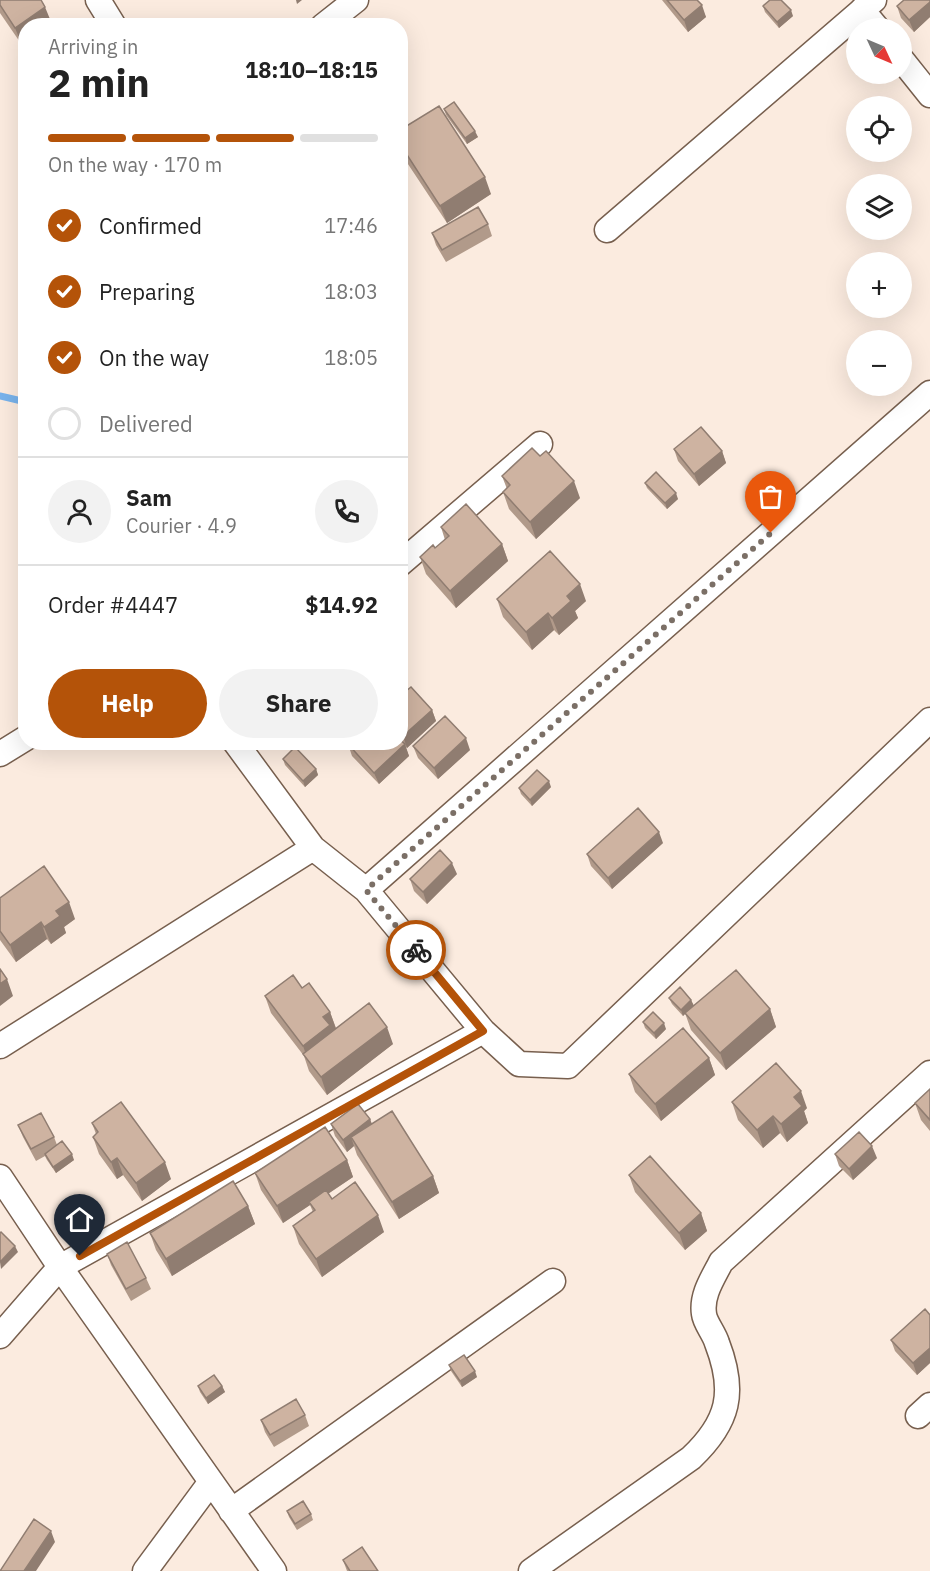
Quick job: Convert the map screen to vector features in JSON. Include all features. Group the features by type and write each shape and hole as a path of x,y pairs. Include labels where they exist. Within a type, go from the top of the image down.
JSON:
{"street":[{"path":"98,0 109,18"},
{"path":"334,18 356,0"},
{"path":"607,230 871,13"},
{"path":"912,72 930,95"},
{"path":"366,890 930,393"},
{"path":"408,557 540,444"},
{"path":"241,750 313,848 366,890 483,1031 519,1064 568,1066 930,720"},
{"path":"0,754 18,743"},
{"path":"0,1046 313,848"},
{"path":"0,1336 60,1267 483,1031"},
{"path":"531,1571 692,1458 709,1441 723,1417 728,1385 724,1359 716,1338 703,1315 705,1295 721,1262 930,1073"},
{"path":"0,1177 60,1267 274,1571"},
{"path":"231,1511 553,1281"},
{"path":"145,1571 210,1482"}],"building":[{"path":"0,0 41,0 45,7 29,18 18,18 18,26 15,28 0,5"},
{"path":"667,0 697,0 702,5 684,20"},
{"path":"770,0 781,0 791,10 777,22 763,6"},
{"path":"904,0 930,0 911,18 907,18 897,6"},
{"path":"454,102 475,131 465,138 444,109"},
{"path":"439,106 485,177 440,206 408,156 408,125"},
{"path":"478,207 488,224 442,250 432,233"},
{"path":"701,427 722,451 694,474 674,449"},
{"path":"532,448 540,456 546,451 574,481 530,522 503,492 510,485 502,476"},
{"path":"656,472 676,493 665,503 645,483"},
{"path":"466,504 502,544 450,591 420,557 433,545 435,548 449,536 441,527"},
{"path":"550,551 580,584 567,596 571,601 552,618 548,613 526,632 497,599"},
{"path":"411,687 432,710 408,732 408,689"},
{"path":"445,716 466,738 434,768 413,746"},
{"path":"292,750 298,750 316,769 303,781 283,759"},
{"path":"353,750 399,750 374,773"},
{"path":"537,770 549,781 530,800 519,788"},
{"path":"638,808 659,832 608,878 587,854"},
{"path":"440,850 452,863 423,892 410,879"},
{"path":"44,866 69,902 56,911 60,916 44,927 41,922 10,945 0,931 0,898"},
{"path":"0,969 7,979 0,984"},
{"path":"736,970 770,1009 720,1053 685,1013"},
{"path":"293,975 302,988 309,983 330,1012 323,1017 330,1025 303,1046 265,996"},
{"path":"680,987 691,1000 681,1010 669,998"},
{"path":"369,1003 387,1027 321,1077 303,1054"},
{"path":"653,1012 664,1023 654,1033 643,1022"},
{"path":"683,1028 709,1058 655,1104 629,1074"},
{"path":"776,1063 801,1091 794,1097 802,1106 781,1124 773,1116 757,1130 732,1102"},
{"path":"930,1089 930,1120 915,1103"},
{"path":"121,1102 165,1162 136,1183 117,1158 111,1162 93,1137 98,1132 92,1123"},
{"path":"358,1104 370,1119 343,1140 331,1124"},
{"path":"392,1111 433,1176 392,1202 351,1137"},
{"path":"41,1113 54,1137 31,1149 18,1125"},
{"path":"325,1127 347,1160 277,1206 255,1173"},
{"path":"859,1132 872,1146 849,1169 835,1154"},
{"path":"62,1141 72,1154 53,1167 45,1154"},
{"path":"650,1156 701,1213 679,1233 629,1175"},
{"path":"233,1181 248,1206 166,1259 150,1233"},
{"path":"355,1182 378,1215 316,1259 293,1226 315,1210 309,1202 326,1190 332,1199"},
{"path":"0,1233 15,1246 0,1262"},
{"path":"127,1242 146,1278 126,1289 107,1254"},
{"path":"925,1309 930,1315 930,1348 913,1363 891,1340"},
{"path":"464,1355 475,1371 460,1381 449,1365"},
{"path":"214,1375 222,1386 206,1398 198,1386"},
{"path":"296,1399 305,1415 270,1435 261,1420"},
{"path":"303,1501 311,1514 295,1524 287,1511"},
{"path":"34,1519 51,1531 24,1571 0,1571"},
{"path":"362,1547 378,1571 350,1571 343,1560"}],"waterway":[{"path":"0,396 18,400"}],"way so far":[{"path":"416,950 366,890 771,533"}],"route":[{"path":"80,1256 483,1031 416,950"}]}
